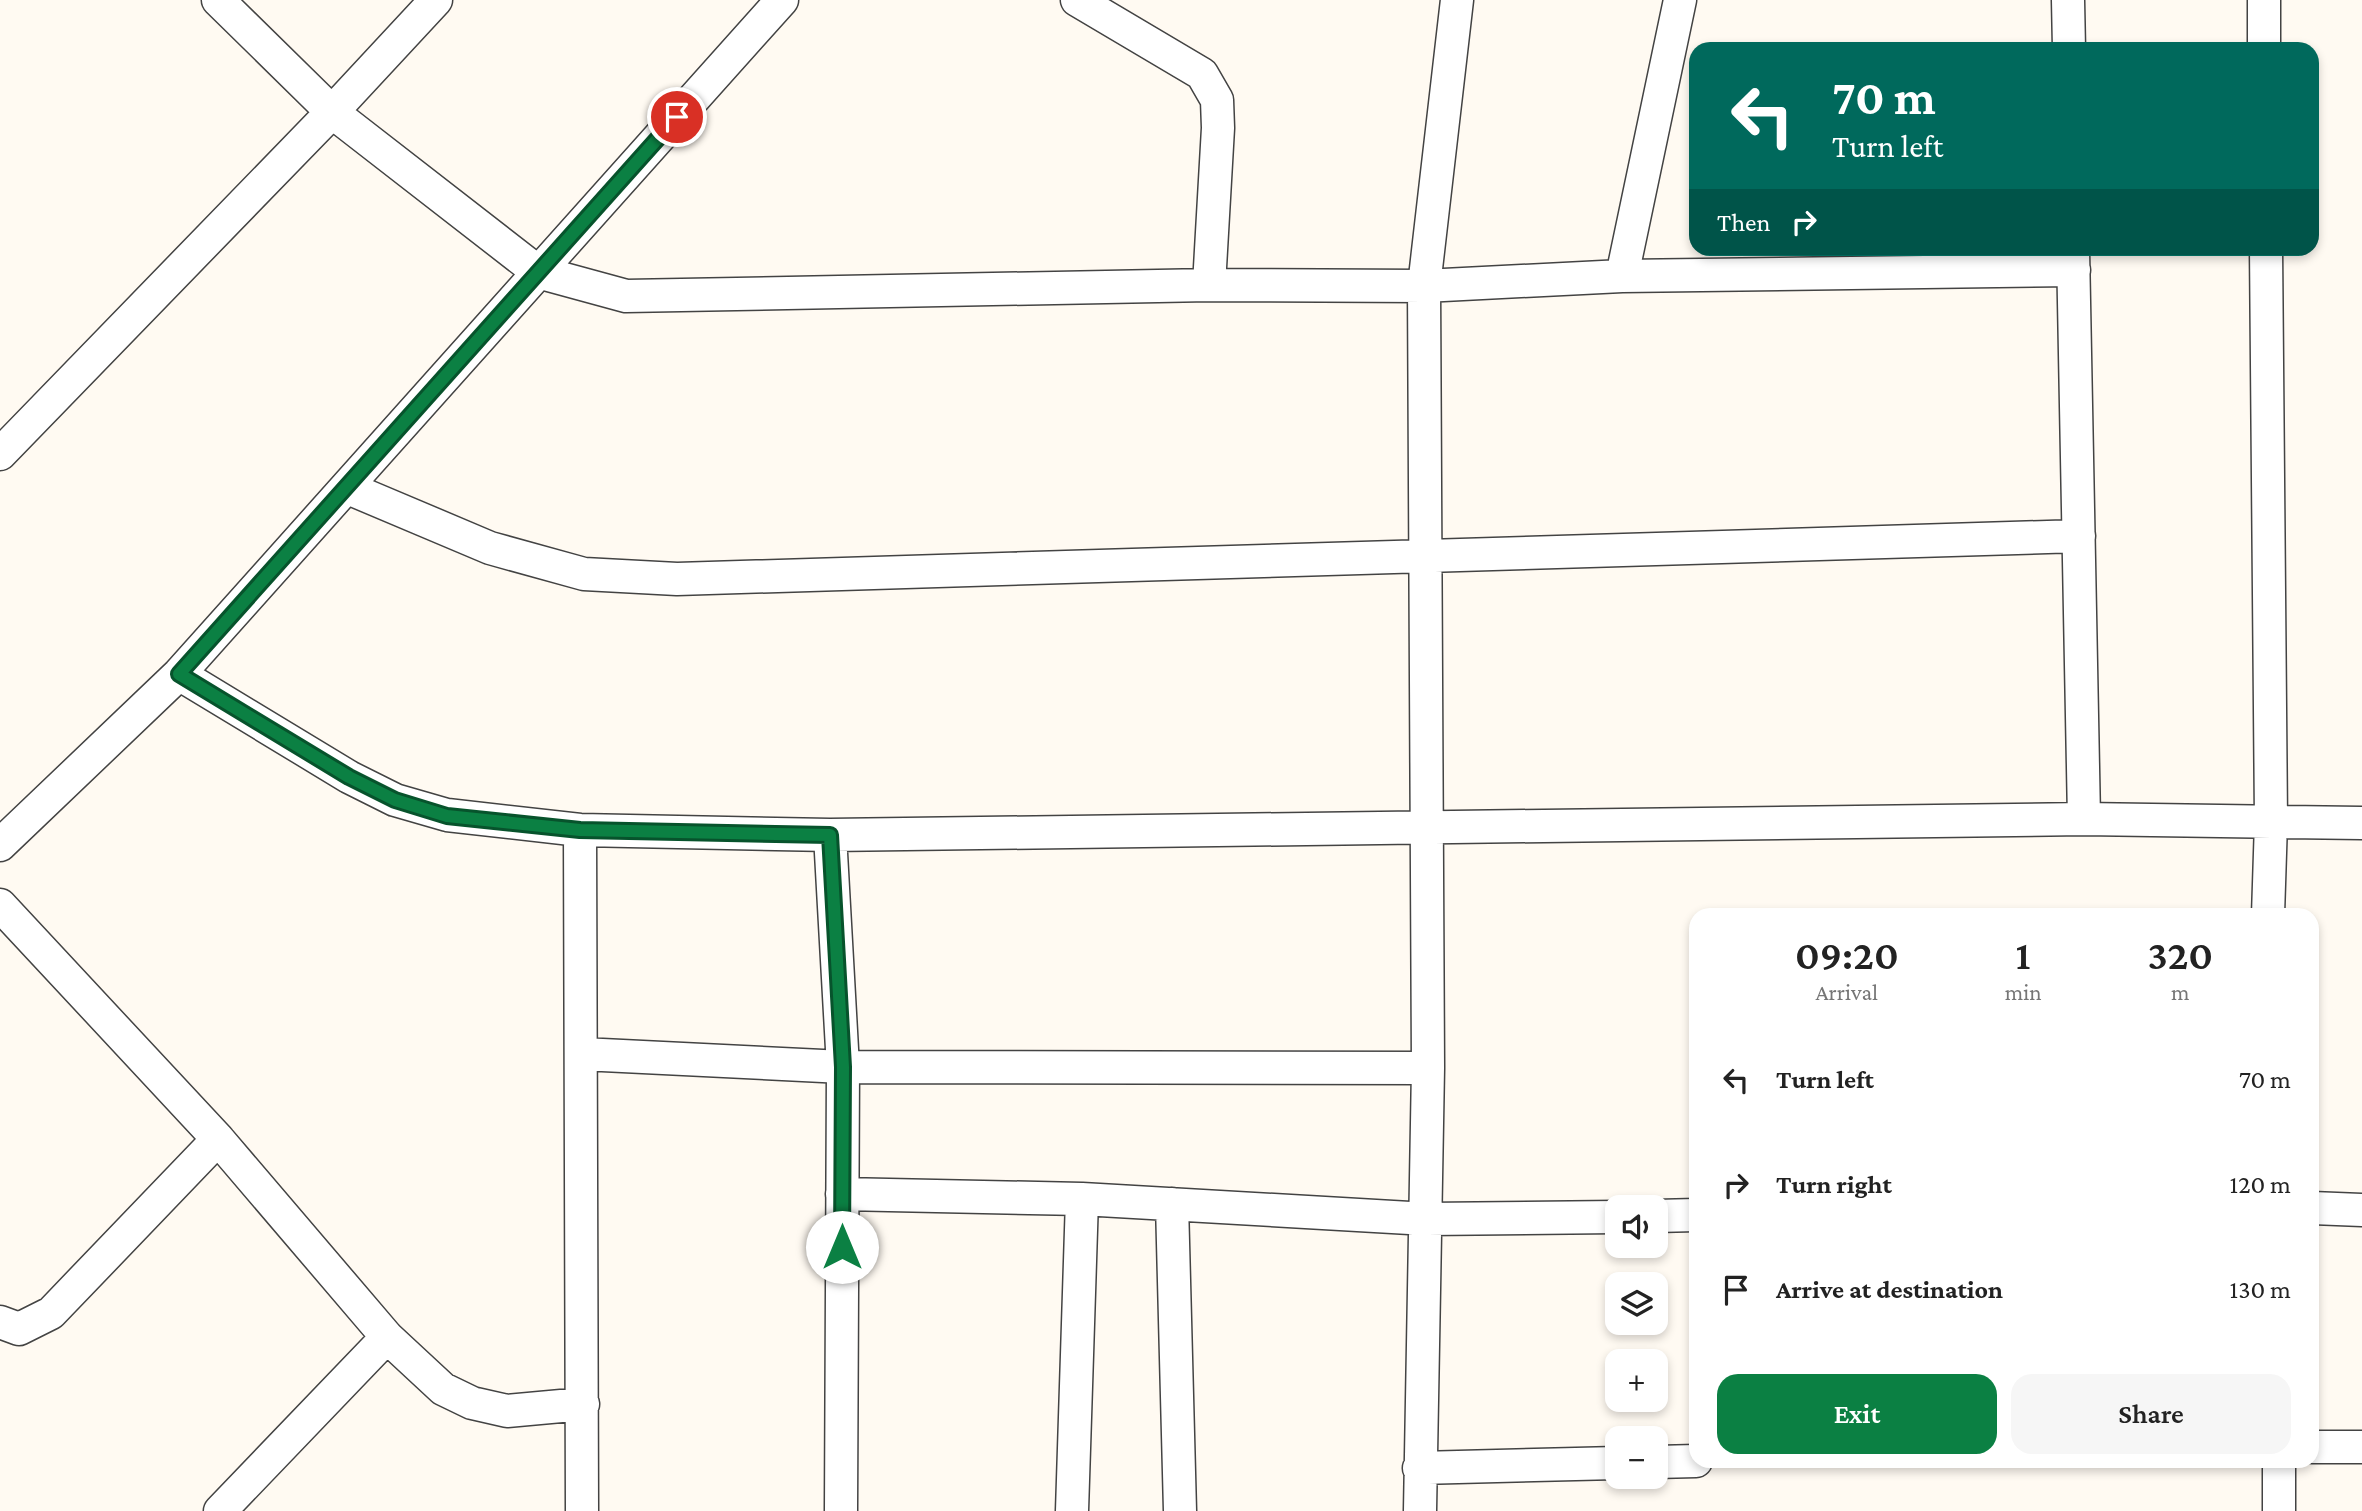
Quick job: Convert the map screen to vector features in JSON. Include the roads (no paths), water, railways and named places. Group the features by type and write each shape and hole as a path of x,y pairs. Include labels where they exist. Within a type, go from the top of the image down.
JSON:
{"street":[{"path":"218,0 332,112 538,272 626,296 1209,285 1424,286 2074,259 2084,819"},
{"path":"0,454 332,112 436,0"},
{"path":"0,845 179,674 782,0"},
{"path":"1077,0 1202,74 1217,100 1218,128 1209,285"},
{"path":"1420,1511 1428,1068 1424,286 1457,0"},
{"path":"1622,276 1680,0"},
{"path":"2068,0 2069,42"},
{"path":"2264,0 2264,42"},
{"path":"2266,256 2271,822 2268,908"},
{"path":"348,488 490,548 584,574 677,579 2079,536"},
{"path":"179,674 349,777 395,800 447,816 580,830 830,835 2084,819 2362,823"},
{"path":"580,830 582,1511"},
{"path":"830,835 843,1067 841,1511"},
{"path":"0,905 218,1139 387,1337 443,1388 472,1403 507,1411 583,1404"},
{"path":"582,1054 843,1067 1428,1068"},
{"path":"0,1322 19,1329 51,1314 218,1139"},
{"path":"842,1194 1082,1199 1427,1219 1605,1217"},
{"path":"1072,1511 1082,1199"},
{"path":"1172,1204 1180,1511"},
{"path":"2319,1208 2362,1210"},
{"path":"1668,1216 1689,1215"},
{"path":"220,1511 387,1337"},
{"path":"2319,1447 2362,1447"},
{"path":"1668,1462 1689,1461"},
{"path":"1419,1468 1605,1463"},
{"path":"2279,1468 2279,1511"}]}
